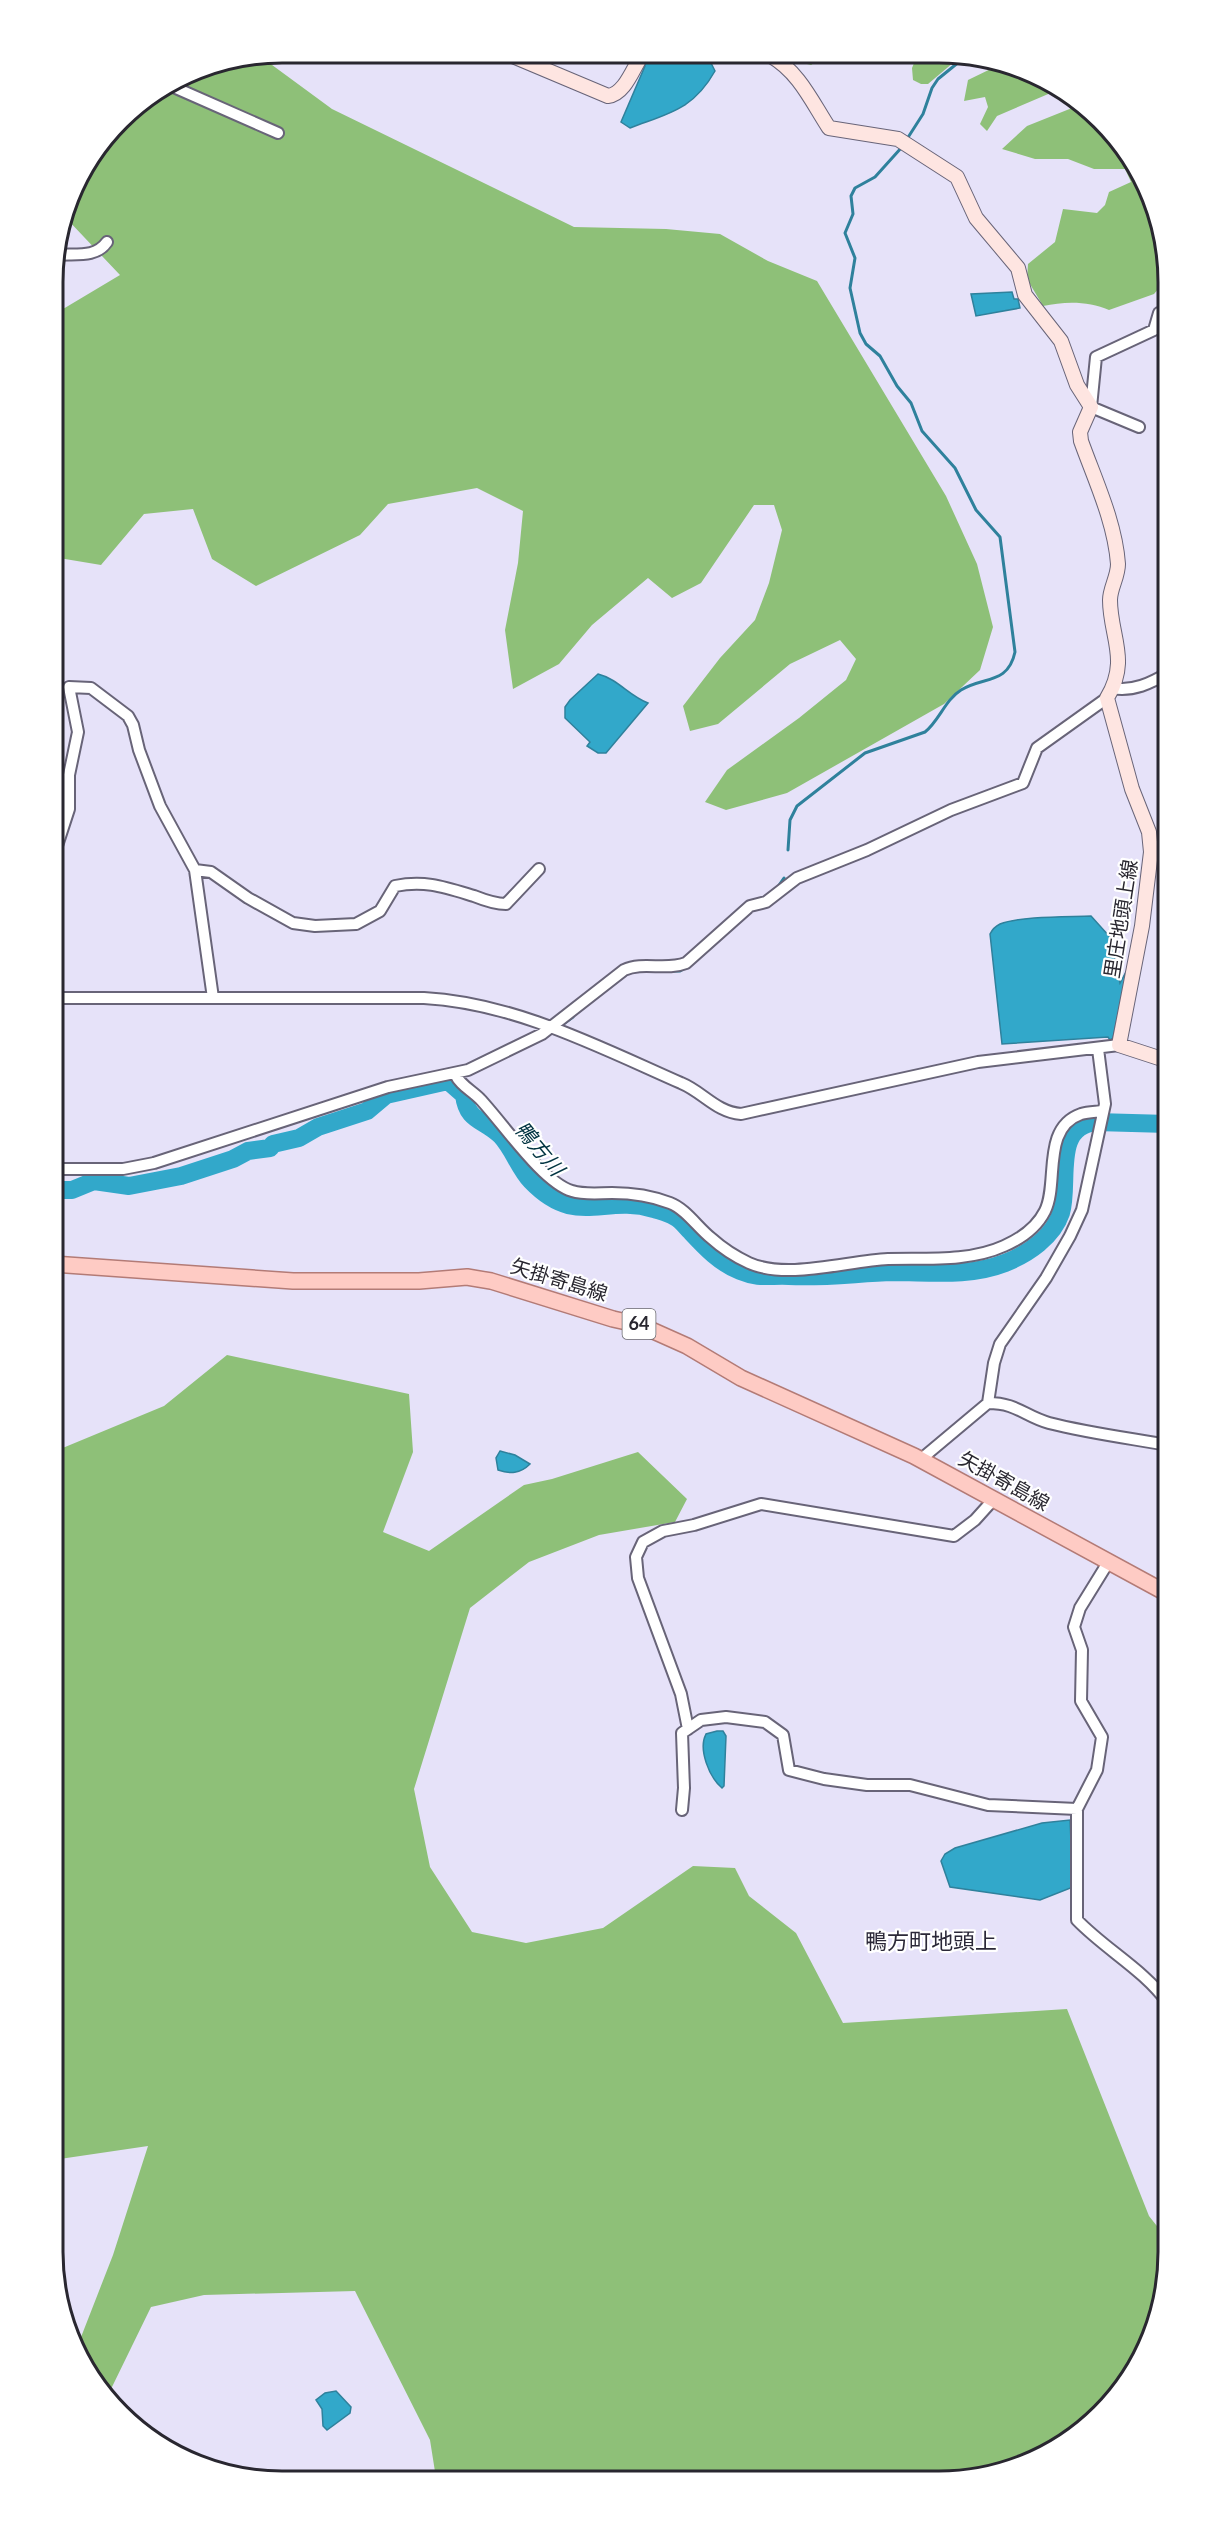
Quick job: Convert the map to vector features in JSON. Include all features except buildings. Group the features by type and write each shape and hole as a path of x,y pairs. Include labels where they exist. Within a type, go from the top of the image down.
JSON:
{"main road":[{"path":"529,63 608,96 615,95 622,90 637,63"},
{"path":"784,63 796,76 830,128 871,133 905,143 957,177 976,218 1018,268 1025,295 1061,341 1077,385 1091,407"},
{"name":"里庄地頭上線","path":"1091,407 1080,432 1081,441 1106,512 1118,564 1110,598 1119,652 1109,693 1132,789 1149,832 1151,852 1142,926 1119,1045"},
{"path":"1119,1045 1158,1058"},
{"name":"矢掛寄島線","path":"63,1265 293,1281 419,1281 467,1277 491,1281 613,1319 640,1324 687,1346 741,1378 920,1460 1158,1588"}],"street":[{"path":"177,90 278,133"},
{"path":"65,255 92,253 101,249 107,242"},
{"path":"1139,427 1091,407 1096,357 1154,330 1158,318"},
{"path":"63,1169 123,1169 154,1163 388,1087 456,1077 556,1029 624,970 640,966 676,966 686,963 750,906 766,902 797,878 867,850 951,810 1023,783 1037,748 1109,693 1125,691 1158,678"},
{"path":"63,827 69,809 69,775 78,732 69,687 91,688 128,716 160,806 195,870 213,998"},
{"path":"195,870 211,872 293,923 315,926 356,924 380,911 395,886 416,882 436,885 495,903 506,904 539,869"},
{"path":"63,998 445,999 503,1011 556,1029 685,1084 719,1109 741,1114 978,1062 1119,1045"},
{"path":"920,1460 988,1402 994,1363 1000,1344 1046,1278 1082,1210 1105,1104 1098,1049"},
{"path":"456,1077 478,1097 543,1171 562,1188 586,1194 649,1196 673,1204 712,1240 750,1263 796,1269 888,1259 911,1261 968,1256 1004,1246 1030,1230 1045,1213 1050,1196 1053,1155 1063,1130 1080,1115 1103,1114"},
{"path":"988,1402 1005,1403 1045,1422 1158,1443"},
{"path":"688,1729 681,1694 638,1578 636,1557 642,1542 663,1531 694,1525 761,1504 954,1536 975,1520 993,1500"},
{"path":"1109,1561 1080,1608 1074,1627 1082,1650 1082,1701 1102,1737 1097,1770 1077,1809 1077,1920 1091,1935 1158,1990"},
{"path":"682,1810 684,1788 682,1732 700,1720 726,1717 765,1722 783,1735 789,1770 824,1779 867,1785 910,1785 988,1805 1077,1809"}],"green space":[{"path":"269,63 332,109 574,227 666,229 720,234 768,261 817,281 946,496 977,564 993,627 980,670 944,704 787,793 726,810 705,802 727,770 799,718 846,680 856,659 840,640 790,664 718,724 690,731 683,706 720,658 755,620 769,583 782,530 774,505 754,505 701,583 672,598 648,578 592,625 559,664 513,689 505,630 518,563 523,511 477,488 388,504 360,535 256,586 212,559 193,509 144,514 101,565 63,559 63,309 120,275 71,223 92,172 127,127 172,92 228,69"},
{"path":"914,63 953,63 928,84 921,84 913,80"},
{"path":"991,69 1023,80 1050,93 997,116 987,131 980,124 988,107 985,97 964,101 968,80"},
{"path":"1072,108 1094,127 1113,149 1135,185 1151,225 1158,268 1158,289 1154,294 1109,310 1077,303 1043,306 1027,279 1028,264 1055,242 1063,209 1097,213 1105,205 1109,192 1131,182 1125,169 1094,169 1068,159 1035,159 1002,149 1027,126"},
{"path":"227,1355 409,1394 413,1452 383,1532 429,1551 524,1485 552,1479 638,1452 687,1499 675,1522 599,1535 529,1562 470,1608 414,1789 430,1867 472,1932 526,1943 603,1928 693,1866 735,1868 749,1896 796,1933 843,2023 1067,2009 1149,2216 1158,2227 1158,2266 1151,2309 1129,2362 1094,2407 1061,2434 1023,2454 996,2464 953,2471 435,2471 430,2440 355,2291 204,2295 151,2307 111,2389 92,2362 81,2338 113,2255 148,2146 63,2159 63,1448 164,1406"}],"water":[{"path":"644,63 711,63 715,71 707,84 689,102 668,114 630,128 621,122 645,66"},
{"path":"1012,292 1014,299 1018,299 1020,308 976,316 971,294"},
{"path":"598,674 612,680 648,703 606,753 598,753 587,746 590,742 565,718 565,707 570,700"},
{"path":"1091,916 1110,937 1120,983 1128,968 1113,1038 1110,1040 1108,1037 1002,1044 990,934 992,931 1000,924 1009,921 1045,917"},
{"path":"500,1451 515,1455 530,1464 515,1472 498,1470 496,1458"},
{"path":"723,1731 726,1736 724,1786 722,1788 709,1770 703,1747 706,1734"},
{"path":"1070,1820 1071,1841 1075,1841 1073,1887 1040,1900 950,1887 941,1861 945,1854 955,1848 1042,1823"},
{"path":"336,2391 351,2407 350,2413 327,2430 323,2426 322,2409 316,2400 325,2393"}],"waterway":[{"path":"907,139 923,114 932,88 938,79 957,64"},
{"path":"788,850 790,820 797,806 865,753 925,732 955,694 969,686 1001,675 1012,663 1015,652 1000,537 976,510 955,468 922,431 911,403 897,386 880,356 866,344 860,333 850,288 855,258 845,233 853,214 851,196 855,188 875,177 902,147"},
{"path":"777,888 784,878"},
{"path":"665,971 680,971 685,968"},
{"path":"559,1027 573,1017"},
{"name":"鴨方川","path":"63,1190 72,1190 94,1181 129,1186 181,1176 233,1159 248,1151 270,1148 273,1144 299,1138 318,1127 367,1111 386,1095 448,1081 464,1095 466,1104 473,1115 501,1136 527,1176 547,1195 576,1207 636,1205 667,1213 679,1220 720,1259 740,1271 759,1276 964,1272 991,1267 1014,1259 1039,1244 1052,1230 1061,1213 1068,1145 1073,1134 1082,1126 1096,1122 1158,1124"}],"district":[{"name":"鴨方町地頭上","path":"931,1941"}]}
